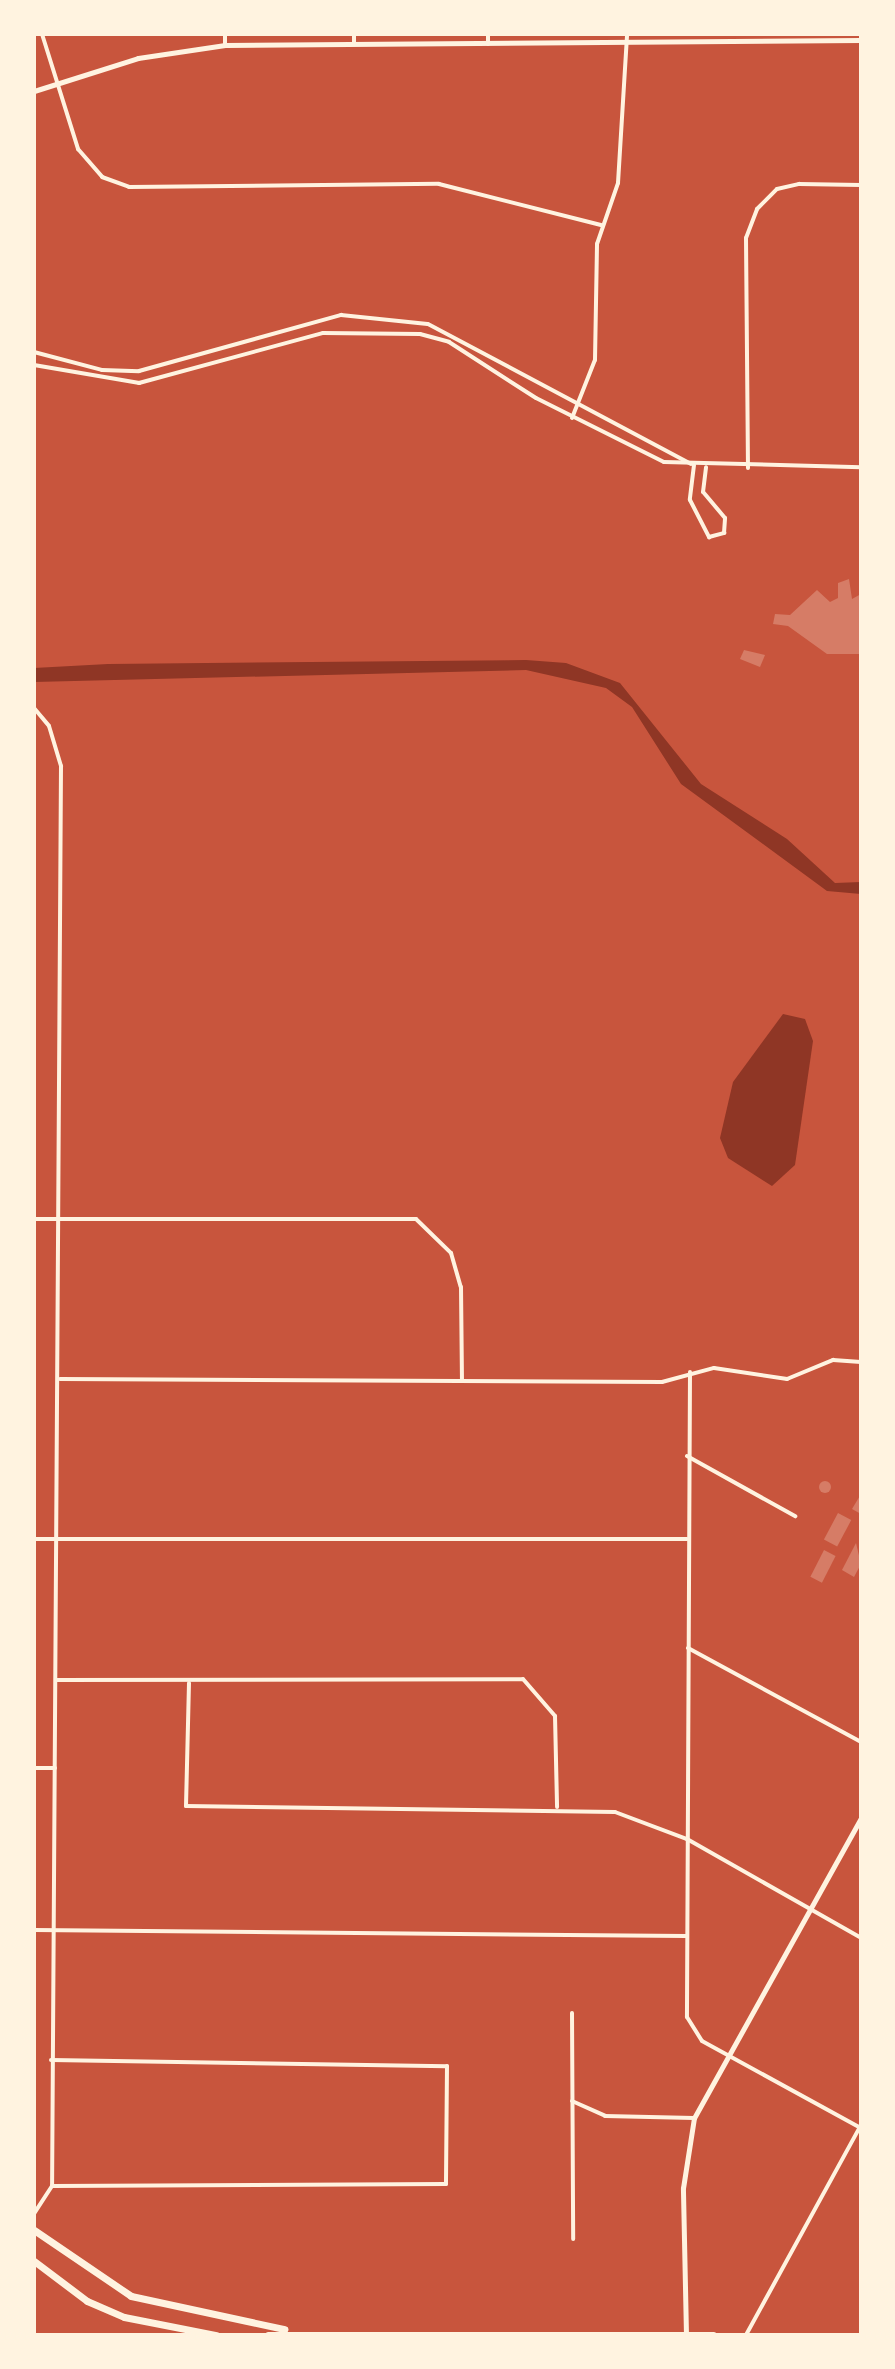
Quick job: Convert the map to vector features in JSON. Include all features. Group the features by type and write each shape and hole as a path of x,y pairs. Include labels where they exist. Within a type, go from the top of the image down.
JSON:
{"main road":[{"path":"34,2230 131,2296 286,2332"},
{"path":"34,2261 87,2301 124,2317 216,2335"},
{"path":"268,2335 286,2332 713,2335"}],"street":[{"path":"42,34 78,149 102,177 129,187 439,184 601,225"},
{"path":"225,34 225,45"},
{"path":"354,34 354,44"},
{"path":"488,34 488,44"},
{"path":"572,418 595,360 601,225 618,183 627,34"},
{"path":"34,91 138,58 225,45 627,43 757,37 861,40"},
{"path":"748,468 746,238 757,209 777,189 799,184 861,185"},
{"path":"34,352 102,370 139,371 341,315 405,320 455,333 578,406 694,465"},
{"path":"34,365 139,383 323,333 404,332 449,342 572,418 664,462 706,467 861,467"},
{"path":"694,465 690,500 709,537 724,533 725,518 703,492 706,467"},
{"path":"34,708 49,726 61,766 60,1379 56,1538 52,2186 34,2214"},
{"path":"34,1219 416,1219 451,1253 458,1275 462,1380"},
{"path":"60,1379 662,1382 714,1368 787,1379 833,1360 861,1362"},
{"path":"690,1372 687,1456 687,2017 702,2041 861,2127 746,2335"},
{"path":"687,1456 795,1516"},
{"path":"34,1539 687,1539"},
{"path":"688,1648 861,1742"},
{"path":"56,1680 189,1683 523,1679 555,1716 557,1807"},
{"path":"189,1683 186,1806 557,1807 615,1812 687,1839 861,1938"},
{"path":"34,1768 55,1768"},
{"path":"686,2333 683,2188 694,2118 861,1818"},
{"path":"34,1930 686,1936"},
{"path":"572,2013 573,2239"},
{"path":"51,2060 447,2066 446,2184 52,2186"},
{"path":"572,2101 605,2116 694,2118"}],"shaded area":[{"path":"526,660 566,663 620,683 701,784 787,839 835,883 861,882 861,894 827,891 681,784 632,707 606,688 526,670 34,682 34,668 108,664"},
{"path":"783,1014 805,1019 813,1041 795,1165 772,1186 728,1158 720,1138 733,1082"}],"building":[{"path":"849,579 852,599 861,594 861,654 827,654 788,626 773,624 775,614 790,615 817,590 830,602 838,598 838,583"},
{"path":"744,650 765,655 760,667 740,659"},
{"path":"825,1481 831,1487 825,1493 819,1487"},
{"path":"861,1494 861,1514 852,1509"},
{"path":"838,1513 851,1520 837,1547 824,1539"},
{"path":"856,1543 861,1564 854,1577 842,1570"},
{"path":"824,1550 836,1556 822,1583 810,1577"}]}
